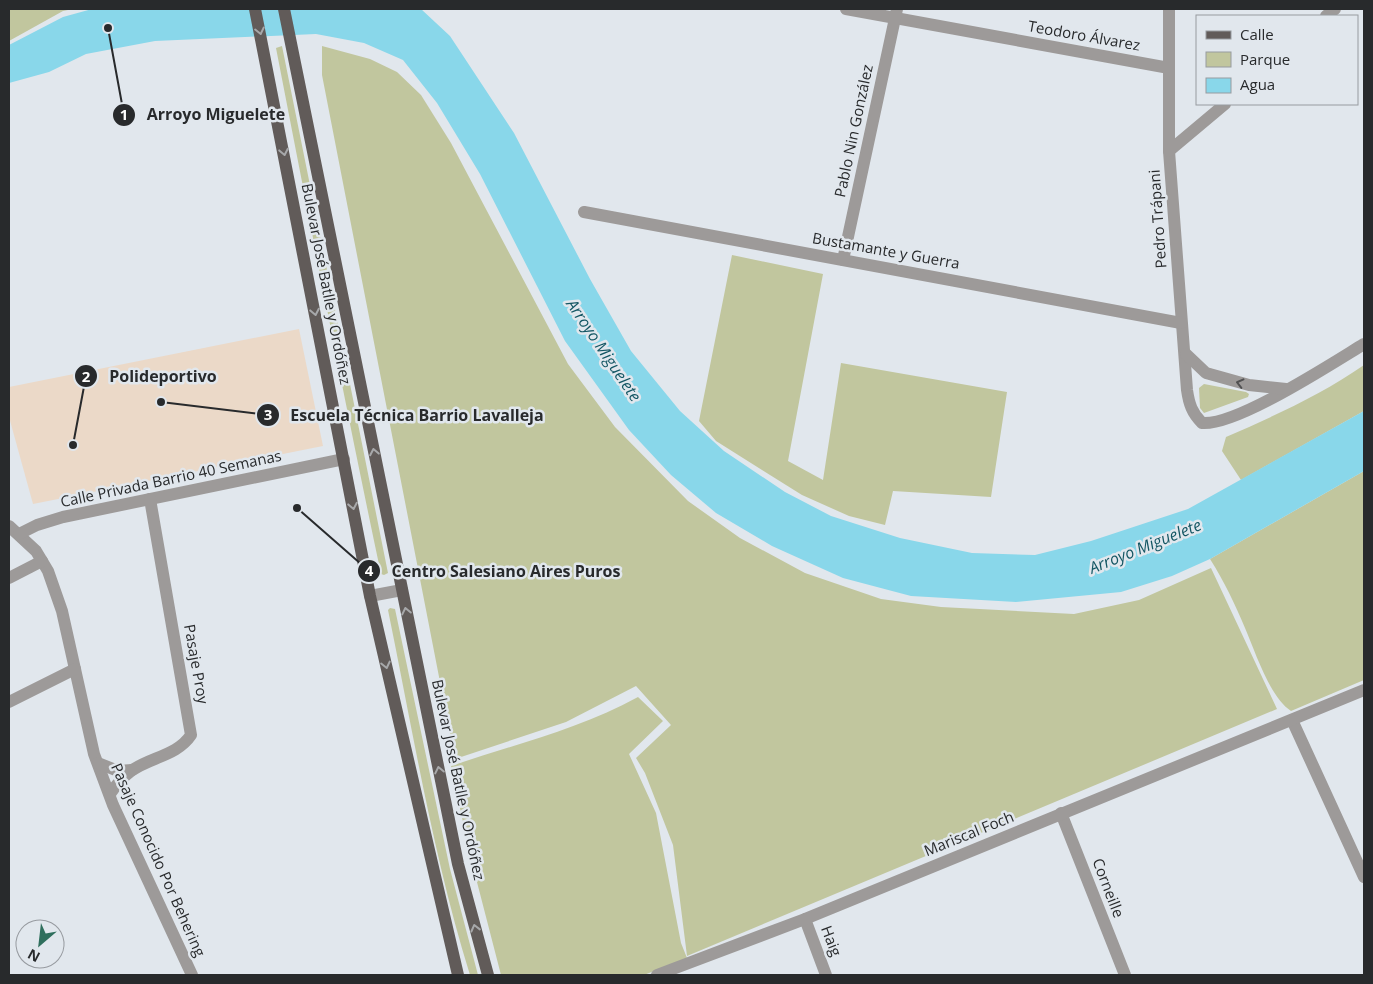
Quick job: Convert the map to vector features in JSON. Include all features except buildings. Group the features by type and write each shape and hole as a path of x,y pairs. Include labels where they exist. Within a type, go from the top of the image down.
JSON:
{"main road":[{"name":"Bulevar José Batlle y Ordóñez","path":"255,9 370,596 458,975"},
{"name":"Bulevar José Batlle y Ordóñez","path":"284,9 458,864 488,975"}],"street":[{"name":"Teodoro Álvarez","path":"846,9 896,13 1169,68"},
{"name":"Pedro Trápani","path":"1168,9 1169,151 1181,323 1186,354 1189,404 1194,415 1202,423 1219,422 1288,389"},
{"name":"Pablo Nin González","path":"843,260 896,13"},
{"path":"1169,151 1223,105"},
{"name":"Bustamante y Guerra","path":"584,212 1181,323"},
{"path":"1186,354 1206,374 1249,385 1288,389 1364,344"},
{"name":"Calle Privada Barrio 40 Semanas","path":"14,530 64,517 344,459"},
{"name":"Pasaje Proy","path":"110,794 132,770 176,750 186,743 191,735 150,499"},
{"name":"Pasaje Conocido Por Behering","path":"14,530 42,561 62,611 86,727 113,805 192,975"},
{"path":"9,578 42,561"},
{"path":"370,596 402,590"},
{"path":"9,702 75,669"},
{"name":"Mariscal Foch","path":"657,975 805,920 1061,813 1364,690"},
{"path":"1292,720 1364,877"},
{"path":"98,763 118,771 132,770"},
{"name":"Corneille","path":"1061,813 1125,975"},
{"name":"Haig","path":"805,920 826,975"}],"shaded area":[{"path":"299,329 323,446 33,504 9,417 9,387"}],"green space":[{"path":"9,9 73,9 63,11 9,41"},
{"path":"282,46 388,573 384,575 381,574 354,443 276,48"},
{"path":"322,46 370,59 397,72 421,95 451,143 568,364 615,427 688,501 740,538 805,573 881,599 941,607 1074,614 1139,600 1211,568 1277,709 687,956 673,845 645,773 636,758 671,725 636,686 566,722 455,759 322,75"},
{"path":"732,255 823,274 788,461 823,480 841,363 1007,392 991,497 893,491 885,525 849,516 802,495 716,441 699,421"},
{"path":"1364,365 1364,411 1241,480 1222,451 1226,437 1314,395"},
{"path":"1204,384 1249,394 1248,397 1204,413 1200,408 1199,388"},
{"path":"1364,471 1364,680 1291,711 1283,705 1270,685 1233,601 1210,559"},
{"path":"390,608 395,609 450,869 478,975 470,975 445,885 415,748 388,610"},
{"path":"638,697 663,721 629,754 656,813 681,943 687,958 644,975 501,975 470,855 451,766 569,728 615,709"}],"water":[{"path":"92,9 421,9 450,36 514,133 590,279 631,351 680,411 724,451 785,492 831,516 900,538 972,553 1035,555 1091,541 1188,509 1364,411 1364,471 1210,559 1172,576 1121,592 1016,602 911,596 843,578 772,546 716,513 671,475 629,430 565,341 480,174 437,103 403,60 364,43 316,34 155,41 86,54 49,72 9,83 9,45 63,17"}],"place":[{"name":"Arroyo Miguelete","path":"108,28"},
{"name":"Escuela Técnica Barrio Lavalleja","path":"161,402"},
{"name":"Polideportivo","path":"73,445"},
{"name":"Centro Salesiano Aires Puros","path":"297,508"}]}
